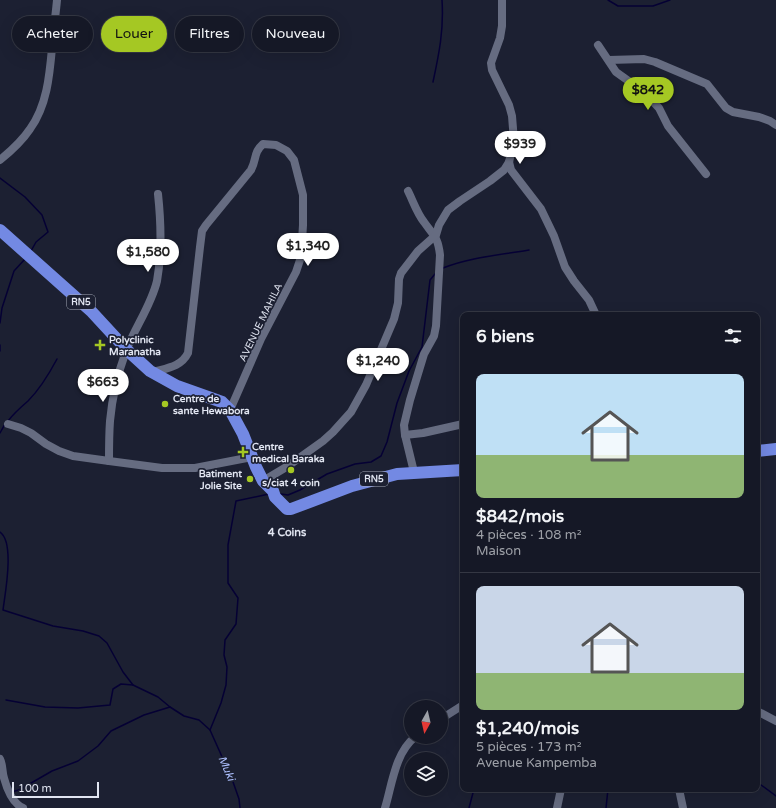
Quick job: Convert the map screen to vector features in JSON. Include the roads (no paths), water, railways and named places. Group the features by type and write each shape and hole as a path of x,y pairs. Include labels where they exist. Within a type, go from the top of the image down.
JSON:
{"highway":[{"name":"RN5","path":"0,230 91,311 141,363 177,386 222,402 230,410 243,434 263,481 287,509 291,509 374,479 414,472 460,470"},
{"path":"760,451 776,449"}],"street":[{"path":"1,157 14,148 28,132 39,114 50,74 56,0"},
{"path":"263,481 288,466 323,441 351,412 366,385 394,319 398,303 399,279 401,273 418,251 436,235 439,225 448,210 504,170 509,162 514,141 512,116 509,105 492,70 492,63 500,38 502,26 502,0"},
{"path":"598,45 616,72 644,92 659,108 668,126 706,174"},
{"path":"608,60 644,59 655,62 707,84 726,108 732,112 759,117 776,125"},
{"name":"AVENUE MAHILA","path":"153,372 177,365 184,360 188,353 202,231 251,170 257,150 263,144 276,145 287,151 294,160 303,195 301,257 296,272 261,339 230,410"},
{"path":"509,162 510,170 516,179 534,198 541,209 554,236 564,267 589,300 595,312"},
{"path":"408,191 424,222 436,235 439,244 440,263 434,336 424,354 404,425 414,472"},
{"path":"109,461 111,414 114,396 127,350 151,299 156,282 160,242 158,194"},
{"path":"8,424 21,428 60,451 73,456 109,461 162,468 195,468 252,457"},
{"path":"405,435 424,433 460,425"},
{"path":"448,715 460,707"},
{"path":"760,713 776,721"},
{"path":"386,808 396,767 403,751 409,744"},
{"path":"0,759 2,763 2,778 14,801 21,808"},
{"path":"557,808 560,792"},
{"path":"680,792 683,808"}],"waterway":[{"path":"433,82 442,32 442,0"},
{"path":"608,0 618,6 653,6 670,0"},
{"path":"0,178 25,197 42,215 48,232 36,242 31,251"},
{"path":"443,268 475,259 529,250"},
{"path":"0,323 2,308 14,271 25,259"},
{"path":"281,494 288,495 300,490 327,474 355,464 371,462 381,456 387,442 397,403 409,371 422,347 430,280 435,274"},
{"path":"0,345 0,351"},
{"path":"8,421 36,391 57,359"},
{"path":"0,433 5,424"},
{"path":"210,730 221,703 226,685 227,667 224,655 225,640 236,624 238,598 228,583 228,545 236,501 269,494"},
{"name":"Muki","path":"0,532 5,538 8,557 7,581 3,610 53,626 83,631 99,636 107,643 123,672 133,685 158,697 184,716 199,720 210,730 232,779 239,799 240,808"},
{"path":"6,700 45,707 78,708 110,705 113,689 121,684 133,685"},
{"path":"11,792 19,790 52,771 78,761 98,746 111,731 144,715 170,707"},
{"path":"760,784 776,796"},
{"path":"469,808 473,792"},
{"path":"606,808 608,792"}],"place":[{"name":"Polyclinic Maranatha","path":"100,345"},
{"name":"Centre de sante Hewabora","path":"165,404"},
{"name":"Centre medical Baraka","path":"243,452"},
{"name":"s/ciat 4 coin","path":"291,470"},
{"name":"Batiment Jolie Site","path":"250,479"}],"district":[{"name":"4 Coins","path":"287,532"}]}
